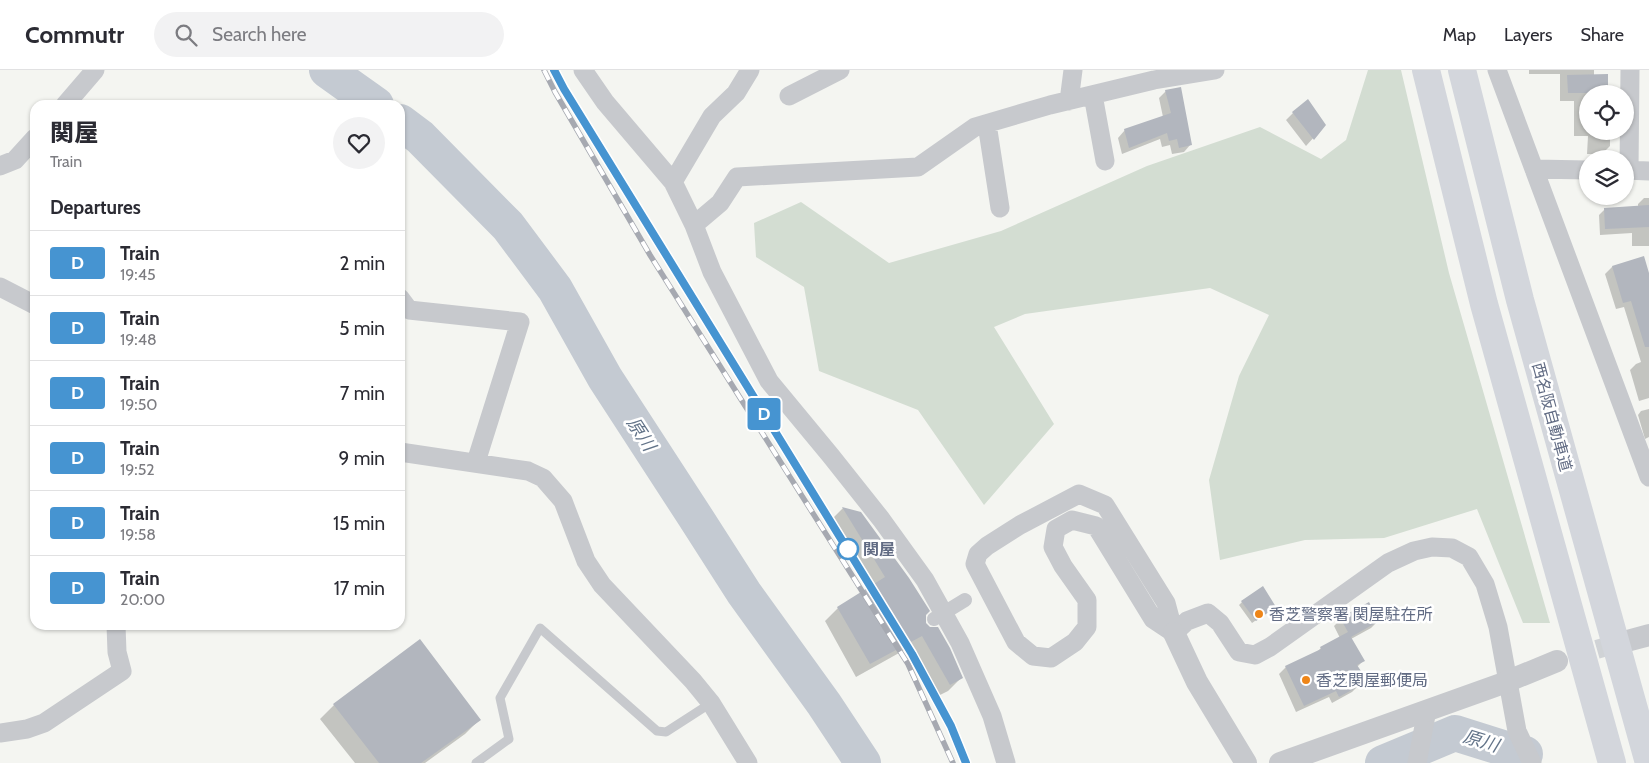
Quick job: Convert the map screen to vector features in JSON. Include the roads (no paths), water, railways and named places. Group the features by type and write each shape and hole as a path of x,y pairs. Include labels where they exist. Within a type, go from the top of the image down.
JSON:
{"highway":[{"path":"1426,70 1484,304 1612,763"},
{"name":"西名阪自動車道","path":"1462,70 1520,300 1649,763"}],"street":[{"path":"69,100 95,70"},
{"path":"583,70 605,102 673,182 694,225 712,272 769,381 868,503 925,580 964,652 992,716 1006,763"},
{"path":"673,182 712,116 736,92 750,70"},
{"path":"789,96 840,70"},
{"path":"1069,101 1073,70"},
{"path":"694,225 720,203 736,176 918,167 975,127 1093,95 1154,75 1215,70"},
{"path":"1497,70 1649,477"},
{"path":"1628,150 1630,70"},
{"path":"1093,95 1105,160"},
{"path":"987,124 1000,208"},
{"path":"0,166 15,160 30,144"},
{"path":"1534,169 1579,170"},
{"path":"1634,170 1649,171"},
{"path":"0,287 30,302"},
{"path":"405,305 409,310 520,322 476,462"},
{"path":"405,453 528,470 544,478 563,501 586,561 602,585 661,646 712,703 748,763"},
{"path":"1174,633 1153,619 1096,526 1072,520 1056,529 1053,546 1063,566 1087,600 1086,626 1075,642 1051,658 1032,656 1016,642 975,564 978,554 1020,525 1079,494 1105,505 1166,603 1174,633 1197,682 1246,763"},
{"path":"1174,633 1187,621 1208,613 1220,623 1239,652 1255,655 1270,647 1388,564 1414,550 1432,547 1452,548 1469,557 1485,584 1498,627 1517,731 1532,763"},
{"path":"934,619 965,600"},
{"path":"0,734 27,729 44,723 122,671 117,652 116,630"},
{"path":"1627,641 1649,635"},
{"path":"1280,763 1509,681 1557,661"},
{"path":"1416,763 1427,710"}],"lane":[{"path":"476,763 509,739 500,698 540,628 657,731 666,732 712,703"}],"waterway":[{"name":"原川","path":"327,70 369,100"},
{"name":"原川","path":"405,126 420,137 508,226 555,289 605,378 744,593 824,704 863,763"},
{"name":"原川","path":"1383,763 1455,733 1525,754"}],"tunnel":[{"path":"1570,657 1626,641"}],"railway":[{"path":"544,70 650,255 908,664 953,763"},
{"path":"554,70 912,654 951,726 966,763"}],"train":[{"name":"D","path":"554,70 912,654 951,726 966,763"}],"place":[{"name":"関屋","path":"848,549"},
{"name":"香芝警察署 関屋駐在所","path":"1259,614"},
{"name":"香芝関屋郵便局","path":"1306,680"}]}
